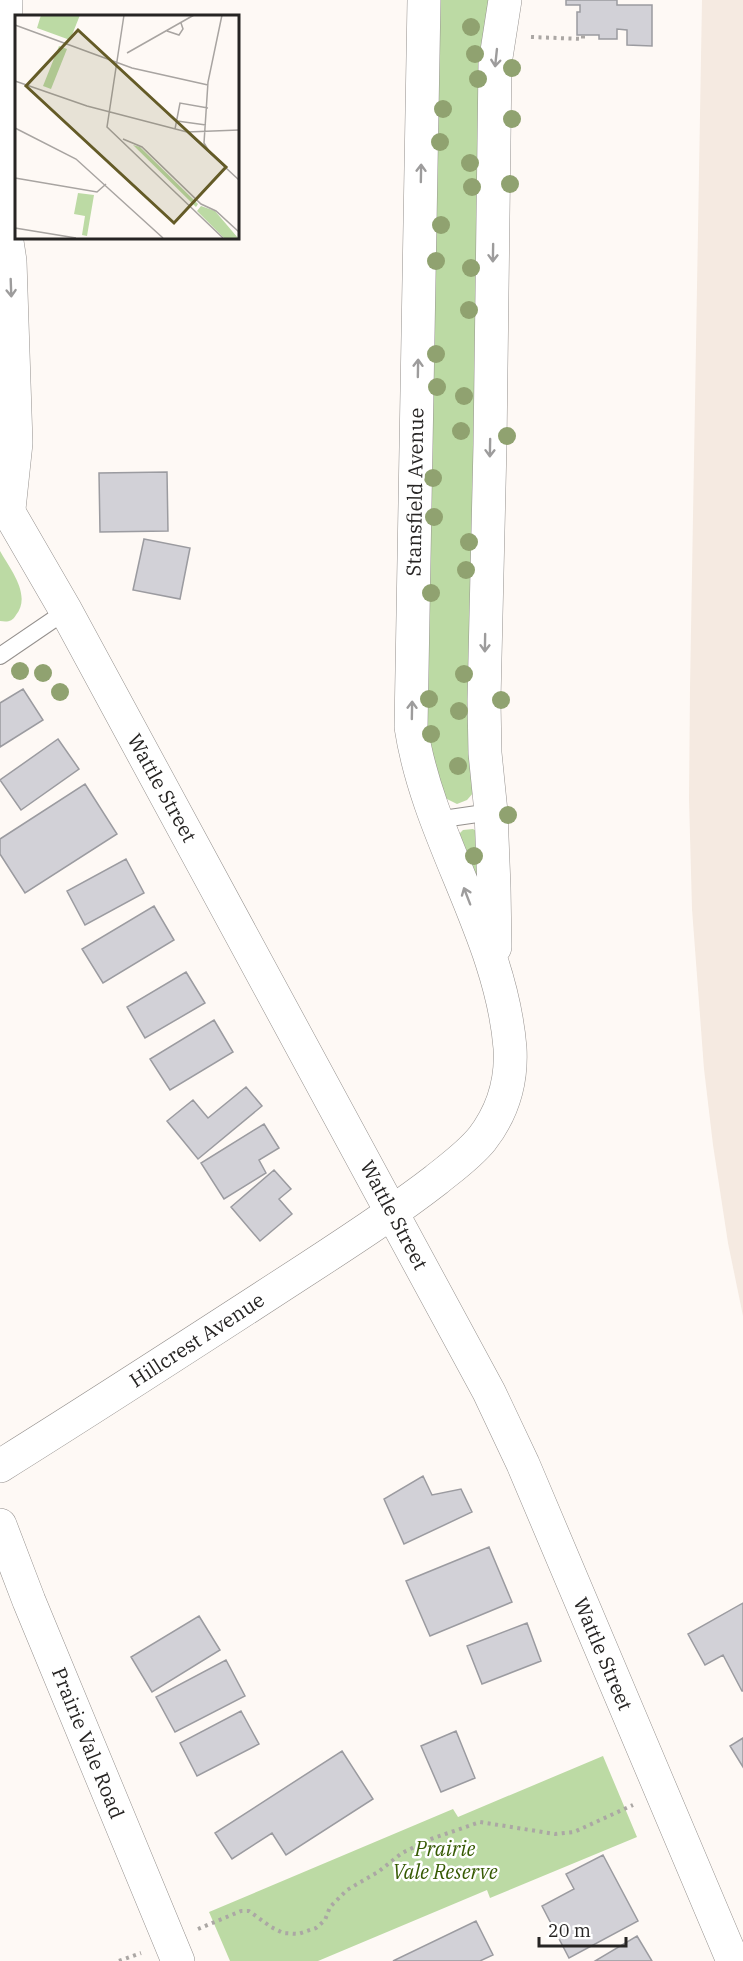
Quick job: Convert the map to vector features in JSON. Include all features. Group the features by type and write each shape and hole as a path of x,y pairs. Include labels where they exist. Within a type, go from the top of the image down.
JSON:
{"street":[{"path":"4,503 16,443 10,261 1,213 6,0"},
{"name":"Stansfield Avenue","path":"393,1212 460,1162 481,1140 498,1115 508,1085 511,1066 504,1008 495,970 436,820 415,749 411,727 424,0"},
{"name":"Stansfield Avenue","path":"495,970 494,887 484,701 495,64 505,0"},
{"name":"Wattle Street","path":"4,503 66,611 489,1392 523,1464 733,1961"},
{"name":"Hillcrest Avenue","path":"0,1466 393,1212"},
{"name":"Prairie Vale Road","path":"0,1525 29,1601 178,1961"}],"lane":[{"path":"0,656 66,611"},
{"path":"436,820 490,812"}],"path":[{"path":"521,37 583,39 583,35"},
{"path":"206,1925 241,1911 249,1911 283,1933 298,1934 316,1928 325,1920 330,1907 347,1890 378,1872 402,1853 431,1839 480,1822 555,1834 574,1832 662,1791"},
{"path":"119,1961 145,1952"}],"shaded area":[{"path":"702,0 743,0 743,1316 728,1243 713,1145 704,1069 692,909 689,799 690,688"}],"green space":[{"path":"436,0 494,0 474,792 467,800 457,804 443,797 425,743"},
{"path":"0,551 18,582 22,599 16,615 7,621 0,621"},
{"path":"473,829 479,833 485,871 476,881 459,834 463,830"},
{"name":"Prairie Vale Reserve","path":"603,1756 637,1837 490,1898 487,1890 318,1961 230,1961 209,1912 453,1809 458,1817"}],"building":[{"path":"566,0 617,0 617,5 652,5 652,46 627,45 627,30 617,29 617,39 599,39 599,35 577,35 577,12 580,12 580,5 566,5"},
{"path":"167,472 168,531 100,532 99,473"},
{"path":"144,539 190,548 180,599 133,590"},
{"path":"23,689 43,720 0,747 0,703"},
{"path":"58,739 79,769 21,810 0,780"},
{"path":"85,784 117,834 25,893 0,854 0,839"},
{"path":"126,859 144,893 85,925 67,891"},
{"path":"154,906 174,940 103,983 82,949"},
{"path":"186,972 205,1003 145,1038 127,1007"},
{"path":"214,1020 233,1052 170,1090 150,1059"},
{"path":"246,1087 262,1106 198,1159 167,1121 193,1100 208,1118"},
{"path":"264,1124 279,1148 259,1160 266,1173 224,1199 201,1163"},
{"path":"274,1170 291,1189 279,1199 292,1214 260,1241 231,1207"},
{"path":"423,1476 432,1495 461,1489 472,1512 404,1544 384,1499"},
{"path":"489,1547 512,1602 430,1636 406,1581"},
{"path":"743,1603 742,1691 723,1655 705,1665 688,1634"},
{"path":"199,1616 220,1650 152,1692 131,1657"},
{"path":"527,1623 541,1661 482,1684 467,1646"},
{"path":"226,1660 245,1696 175,1732 156,1697"},
{"path":"241,1711 259,1744 197,1776 180,1743"},
{"path":"456,1731 475,1778 441,1792 421,1746"},
{"path":"743,1738 743,1767 730,1746"},
{"path":"342,1751 373,1799 286,1855 272,1833 232,1859 215,1833"},
{"path":"603,1855 638,1921 569,1958 542,1906 574,1889 566,1874"},
{"path":"476,1921 493,1955 480,1961 393,1961"},
{"path":"637,1936 652,1961 595,1961"}]}
